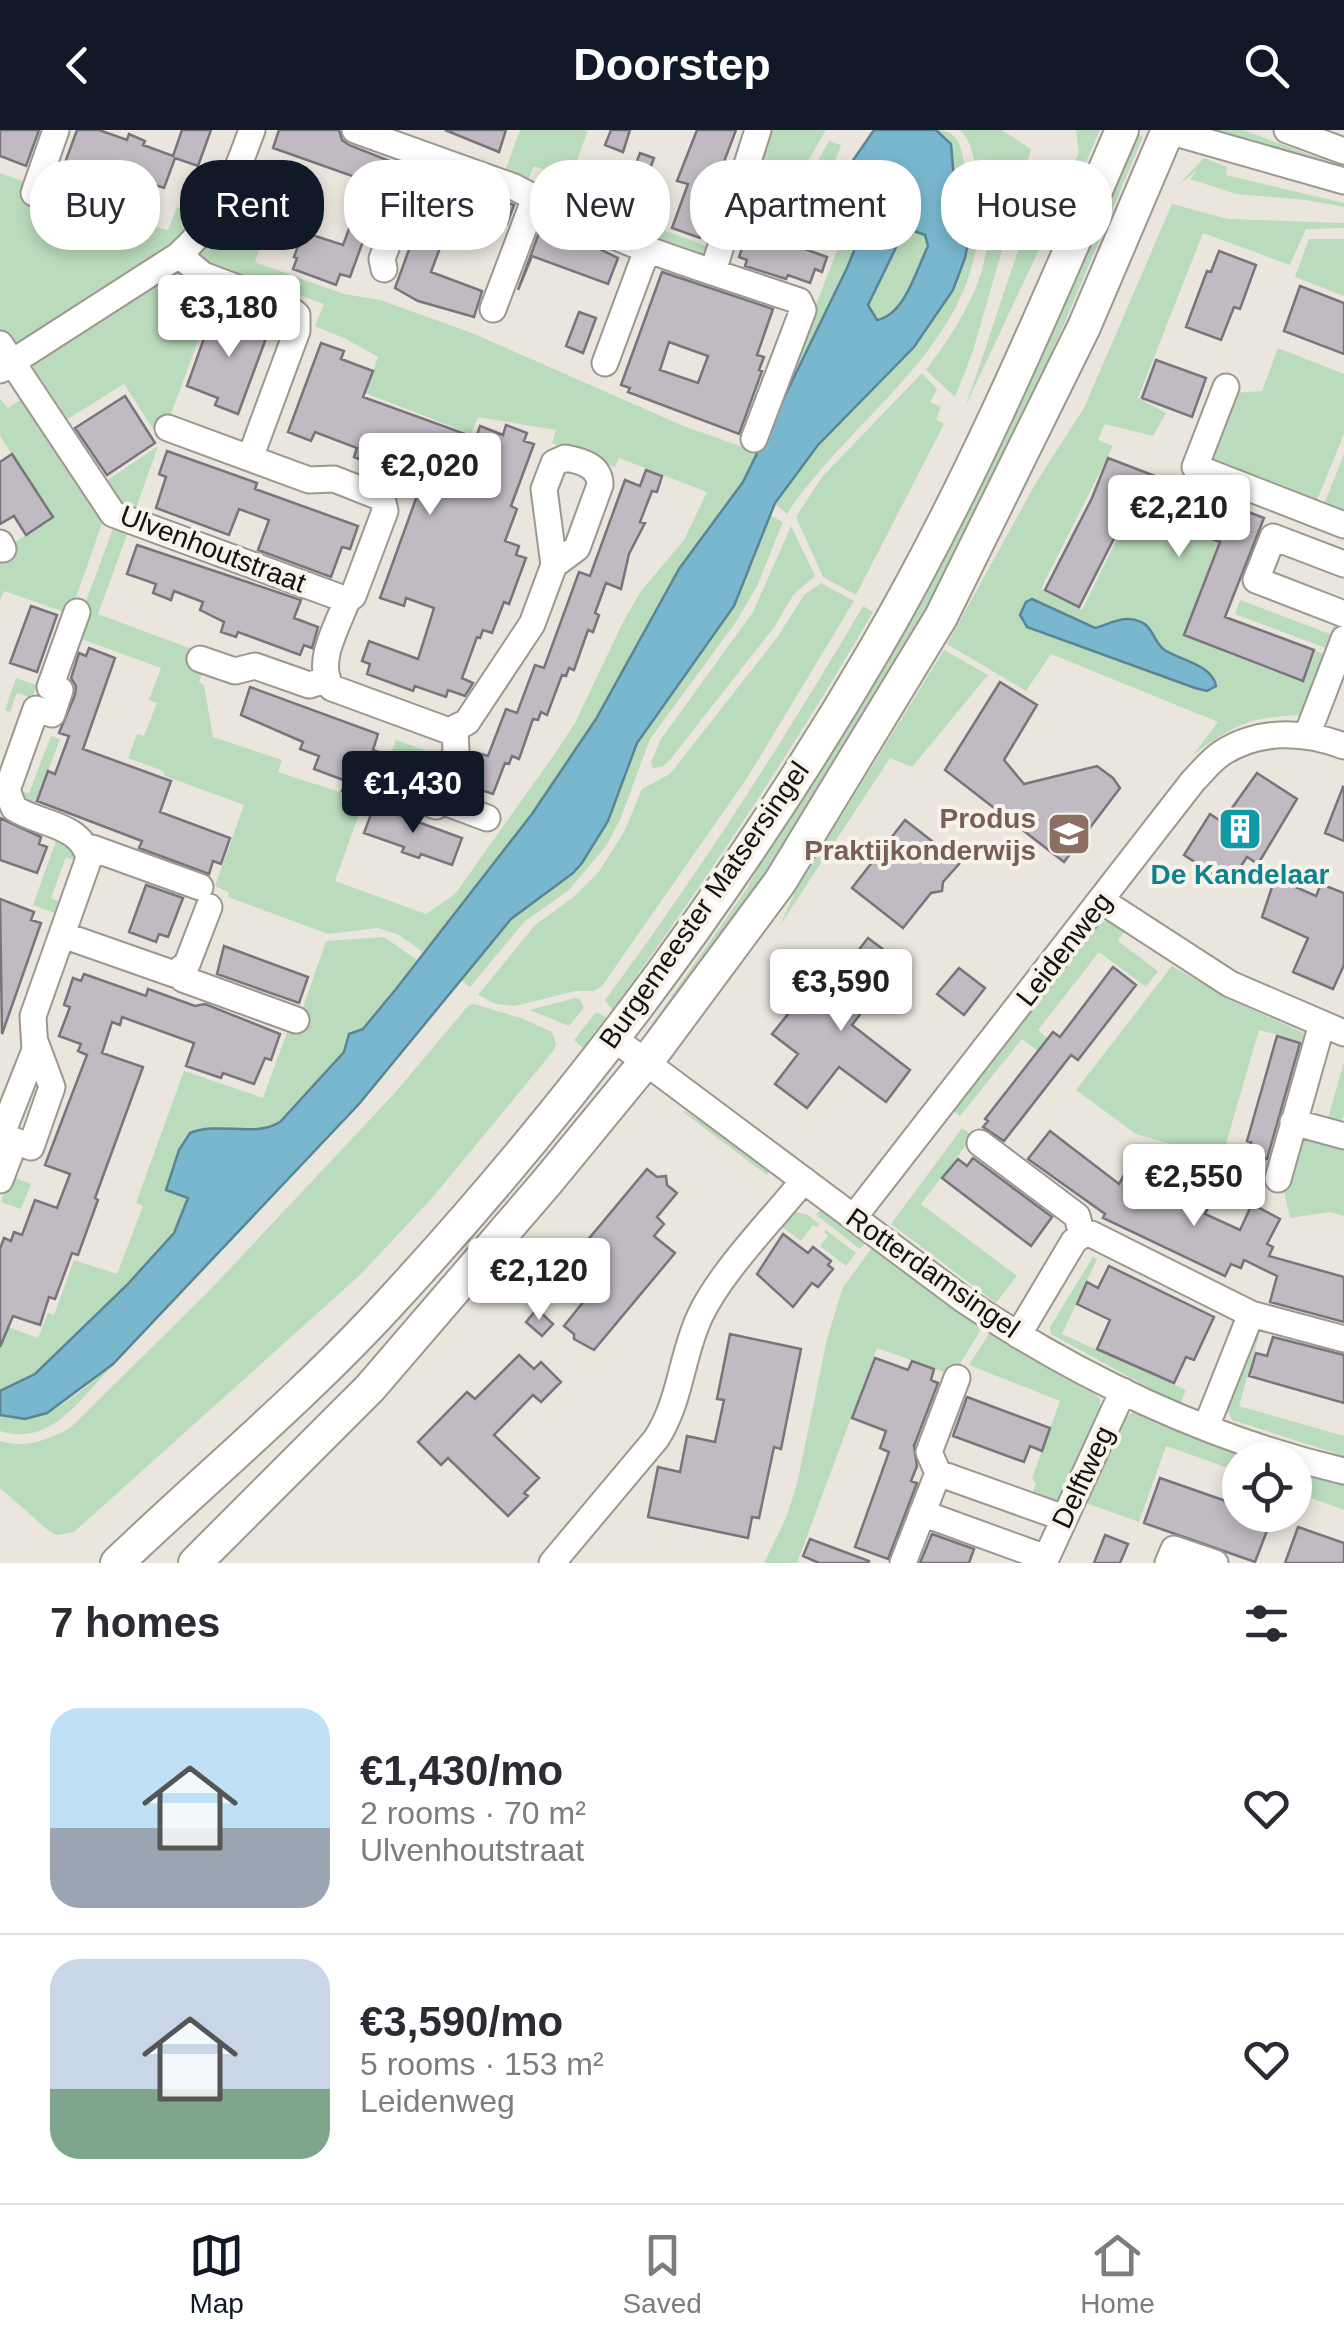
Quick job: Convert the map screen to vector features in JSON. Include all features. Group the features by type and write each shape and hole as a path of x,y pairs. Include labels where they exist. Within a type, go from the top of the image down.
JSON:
{"main road":[{"name":"Burgemeester Matsersingel","path":"118,1563 300,1394 387,1306 526,1145 612,1037 771,815 876,648 1028,347 1122,130"},
{"name":"Burgemeester Matsersingel","path":"195,1563 370,1388 646,1062 780,882 941,617 1076,344 1167,130"}],"street":[{"path":"46,160 56,130"},
{"path":"4,359 179,255 216,216 252,130"},
{"path":"355,130 530,195"},
{"path":"713,271 758,130"},
{"path":"1167,130 1344,180"},
{"path":"1287,130 1344,151"},
{"path":"384,270 382,259 420,154"},
{"path":"493,309 530,211"},
{"path":"606,364 646,250 798,301 803,310 754,439"},
{"path":"179,255 198,272 286,306 296,316 297,331 250,458"},
{"name":"Ulvenhoutstraat","path":"4,359 113,514 347,600"},
{"path":"1226,387 1195,467 1344,526"},
{"path":"168,428 309,480 334,479 382,498 385,511 352,596 347,600 324,666 326,680 340,693 437,729 455,730 467,722 532,624 554,564"},
{"path":"1344,564 1273,537 1256,580 1344,614"},
{"path":"0,1180 5,1137 30,1147 52,1087 36,1044 33,1016 88,868 87,849 69,831 14,808 3,788 36,709 52,714 60,690 50,686 77,612"},
{"path":"1307,735 1344,639"},
{"path":"200,659 235,671 255,666 309,685 326,680"},
{"path":"378,784 436,806 456,751 455,730"},
{"name":"Leidenweg","path":"854,1217 1192,780 1221,753 1256,739 1291,733 1344,746"},
{"path":"438,800 487,818"},
{"path":"63,935 170,974 187,964 204,897 120,858 87,849"},
{"path":"1102,901 1230,984 1333,1029 1293,1122 1278,1179"},
{"path":"179,972 183,980 296,1020"},
{"name":"Rotterdamsingel","path":"612,1037 964,1300 1018,1335 1123,1390 1206,1427 1344,1470"},
{"path":"1293,1122 1344,1136"},
{"path":"980,1143 1077,1216 1082,1234"},
{"path":"552,1563 670,1418 698,1320 710,1297 804,1180"},
{"path":"1018,1335 1074,1241 1082,1234 1090,1234 1251,1314 1344,1340"},
{"path":"1206,1427 1251,1314"},
{"path":"902,1563 938,1473 929,1452 956,1378"},
{"name":"Delftweg","path":"1045,1561 1123,1390"},
{"path":"938,1473 1064,1518"},
{"path":"922,1514 1045,1561"},
{"path":"1171,1556 1216,1563"}],"green space":[{"path":"520,130 588,130 577,160 530,160 528,180 510,173 509,160"},
{"path":"770,130 826,130 809,160 759,160"},
{"path":"936,130 956,138 963,160 950,160 947,139"},
{"path":"960,130 1002,130 1031,149 1028,160 974,160"},
{"path":"1076,130 1100,130 1087,160 1075,160 1079,153"},
{"path":"1197,130 1243,130 1344,163 1344,176"},
{"path":"1136,133 1143,137 1112,210 1112,180"},
{"path":"829,141 841,145 835,160 818,160"},
{"path":"1204,158 1227,167 1226,175 1344,203 1344,207 1236,194 1190,179 1198,170 1178,185"},
{"path":"0,173 28,183 30,250 160,250 160,228 168,230 177,207 180,208 180,242 25,345 13,346 0,334"},
{"path":"1172,204 1228,219 1344,223 1344,228 1306,229 1290,265 1203,233 1138,398 1166,413 1153,436 1105,424 1098,440 1113,446 1041,589 1082,610 1132,509 1218,543 1183,636 1303,683 1316,651 1324,654 1301,715 1243,724 1193,755 1218,722 1051,654 1026,691 947,644 1037,481 1084,408","holes":["1044,603 1095,628 1117,620 1153,634 1162,649 1213,675 1216,686 1207,691 1195,688 1022,622"]},
{"path":"670,233 690,240 690,250 708,250 704,258 670,246"},
{"path":"921,234 925,236 928,246 895,310 877,320 868,305 895,250 921,250"},
{"path":"1309,239 1344,239 1344,296 1295,277"},
{"path":"201,250 259,250 255,262 472,333 681,425 751,450 791,369 837,250 854,250 743,482 669,584 596,719 498,861 423,952 399,935 378,928 328,934 228,897 229,892 215,886 244,805 128,758 137,734 144,736 157,703 149,700 161,668 73,636 114,526 128,532 98,614 200,652 203,672 199,682 204,685 213,737 282,760 278,772 364,800 335,881 426,914 455,894 556,752 575,723 641,591 684,540 707,492 619,458 615,467 552,443 556,430 478,417 471,434 365,393 378,357 315,326 324,304 218,265 215,270 197,255"},
{"path":"959,250 974,250 971,269 955,308 932,345 787,514 775,504 818,445 914,347 953,290"},
{"path":"986,250 1002,250 973,351 955,397 926,370 969,303"},
{"path":"1019,250 1039,250 965,407"},
{"path":"1076,250 1095,250 1034,395 942,592 772,868 646,1037 748,887"},
{"path":"165,275 179,275 218,287 161,441 124,384 63,422 30,369 32,363"},
{"path":"1278,348 1344,374 1344,434 1313,510 1217,469 1208,456 1233,393 1262,391"},
{"path":"922,373 937,389 930,402 941,407 936,419 944,424 856,595 823,577 796,517 822,477"},
{"path":"26,396 104,518 73,615 4,591 0,600 0,552 53,517 0,436 0,399 8,408"},
{"path":"158,446 134,514 120,506 103,483"},
{"path":"1344,454 1344,523 1320,514"},
{"path":"769,515 783,522 757,586 736,622 650,739 620,820 606,846 569,890 524,922 470,987 461,980 511,919 582,863 608,821 637,743 683,678 754,561 758,539"},
{"path":"791,526 815,576 793,595 775,626 669,761 653,768 651,762 661,739 753,612"},
{"path":"821,583 854,601 747,778 602,986 594,991 575,991 515,1006 496,1004 478,995 535,925 575,896 598,873 624,832 642,789 670,774 779,635 804,595"},
{"path":"1240,600 1330,634 1336,620 1340,628 1331,650 1235,614"},
{"path":"863,606 873,612 812,714 715,864 612,1010 605,1000 739,806"},
{"path":"944,650 988,675 912,767 890,758 779,927 798,886"},
{"path":"16,678 37,685 32,698 17,693 10,712 5,710"},
{"path":"51,736 60,739 33,811 15,789 29,793"},
{"path":"396,740 446,758 433,794 382,776"},
{"path":"57,838 78,846 83,863 66,857 51,898 66,905 62,916 33,905"},
{"path":"1113,920 1126,929 1118,941 1158,971 1146,987 1099,952 1038,1030 1059,1048 1050,1060 1022,1039 960,1116 952,1110 1099,922"},
{"path":"384,937 417,960 363,1029 348,1037 344,1052 275,1126 183,1141 167,1189 188,1198 174,1233 127,1285 35,1374 0,1391 0,1324 38,1338 48,1313 54,1315 74,1260 117,1274 143,1206 136,1203 184,1071 263,1098 288,1030 295,1031 326,941"},
{"path":"1172,966 1233,1001 1315,1038 1313,1045 1259,1030 1225,1147 1280,1163 1277,1175 1136,1134 1076,1090"},
{"path":"580,999 584,1008 569,1026 530,1010"},
{"path":"474,1004 552,1032 554,1050 433,1197 361,1274 74,1532 57,1535 49,1531 0,1488 0,1441 36,1442 70,1428 209,1291"},
{"path":"596,1012 606,1017 583,1048 574,1040"},
{"path":"1344,1062 1344,1114 1340,1129 1326,1125"},
{"path":"683,1112 771,1168 767,1175"},
{"path":"1295,1125 1344,1139 1344,1216 1330,1212 1290,1218 1281,1177"},
{"path":"962,1128 973,1136 921,1204 1017,1276 996,1303 891,1224"},
{"path":"10,1176 31,1184 21,1209 1,1202"},
{"path":"822,1208 866,1242 860,1249 816,1215"},
{"path":"796,1212 819,1224 813,1225 801,1241 780,1225"},
{"path":"826,1230 856,1253 846,1266 820,1246 828,1236"},
{"path":"872,1248 982,1328 953,1375 877,1348 797,1563 764,1563 797,1484 827,1339 843,1287"},
{"path":"1093,1257 1097,1259 1062,1334 1186,1390 1180,1405 1051,1334 1050,1327"},
{"path":"1253,1326 1261,1328 1239,1406 1344,1436 1344,1456 1312,1446 1312,1442 1300,1442 1232,1420 1226,1407"},
{"path":"990,1332 1091,1390 1100,1399 1100,1412 1056,1506 1031,1497 1036,1484 1032,1478 1060,1401 969,1365"},
{"path":"113,1365 50,1426 19,1434 0,1431 0,1415 16,1419 46,1413"},
{"path":"1140,1413 1222,1444 1222,1466 1166,1446 1139,1522 1083,1502 1126,1416"},
{"path":"1312,1475 1344,1483 1344,1510 1312,1498"}],"water":[{"path":"874,130 936,130 951,144 952,160 941,160 941,250 967,250 953,290 914,347 818,445 775,503 734,606 637,743 608,821 582,863 511,919 359,1104 113,1364 47,1413 25,1419 0,1415 0,1391 35,1374 127,1285 174,1233 188,1198 166,1190 179,1150 190,1133 213,1128 259,1129 280,1122 344,1052 349,1034 363,1029 396,989 532,814 596,719 679,569 743,482 854,250 895,250 868,305 877,320 903,300 928,246 921,234 921,160 853,160"},
{"path":"1032,599 1095,628 1123,619 1141,622 1162,648 1209,673 1216,686 1207,691 1195,688 1027,627 1020,615"}],"building":[{"path":"0,130 39,130 26,166 0,156"},
{"path":"77,130 99,130 127,140 129,134 145,141 143,145 173,156 182,130 211,130 200,160 175,158 164,188 160,187 160,160 66,160"},
{"path":"279,130 339,130 342,140 349,145 387,160 344,160 344,173 324,166 324,160 307,160 273,148"},
{"path":"445,130 506,130 499,152"},
{"path":"611,130 630,130 623,152 605,145"},
{"path":"697,130 736,130 725,160 690,160 690,234 672,228 688,184 677,181"},
{"path":"640,153 654,158 653,160 637,160"},
{"path":"324,239 343,245 344,250 360,250 350,277 340,274 336,285 293,269 297,250 324,250"},
{"path":"409,250 439,250 431,272 482,291 474,317 418,301 395,288"},
{"path":"533,250 602,250 618,258 608,284 532,256 518,290"},
{"path":"742,250 808,250 827,257 822,272 815,269 810,283 745,266 747,260 739,257"},
{"path":"1219,251 1256,265 1240,309 1234,307 1221,340 1186,327 1207,271 1211,272"},
{"path":"662,272 773,309 757,355 764,357 759,370 762,371 739,434 628,392 630,388 621,385","holes":["669,342 708,356 698,383 660,370"]},
{"path":"1300,286 1344,303 1344,354 1284,331"},
{"path":"579,312 596,318 583,353 566,346"},
{"path":"213,313 245,324 248,316 271,325 238,414 215,405 218,398 187,386"},
{"path":"321,343 344,351 341,359 373,371 363,397 476,438 480,426 503,435 506,425 527,433 524,441 534,444 511,506 517,509 505,541 519,546 516,555 526,558 509,604 504,602 492,633 483,630 477,637 462,678 473,683 465,696 448,690 446,697 415,686 413,691 367,674 370,664 362,661 369,641 418,659 434,608 406,598 404,606 380,598 422,482 354,457 357,448 315,432 311,441 288,432"},
{"path":"1156,360 1206,378 1192,417 1142,398"},
{"path":"125,396 155,443 107,475 75,428"},
{"path":"167,451 257,483 255,489 358,526 350,549 342,547 331,577 258,550 269,520 239,509 229,535 156,508 166,477 159,474"},
{"path":"12,454 53,517 26,535 14,516 0,524 0,462"},
{"path":"1108,458 1264,518 1225,617 1314,650 1303,681 1184,635 1220,542 1130,507 1079,607 1045,590"},
{"path":"646,470 662,476 640,522 645,523 629,554 621,589 606,583 593,632 588,630 574,670 569,668 566,676 562,675 547,715 541,712 538,720 533,719 519,759 512,756 509,764 505,763 493,794 466,785 478,753 488,756 506,709 517,713 535,665 544,668 579,572 590,576 625,480 640,486"},
{"path":"137,545 301,600 294,618 318,627 312,648 304,645 300,655 238,632 236,637 221,632 224,622 200,610 203,602 174,591 171,600 153,593 156,584 127,574"},
{"path":"31,606 57,615 37,672 10,663"},
{"path":"89,648 115,658 83,749 171,781 160,812 230,838 221,864 213,861 209,874 139,848 142,841 37,801 48,771 55,774 69,736 59,733 75,695 76,686 71,678 79,653 86,656"},
{"path":"1000,682 1037,705 1004,760 1024,784 1097,766 1120,788 1064,862 945,770"},
{"path":"250,687 378,734 373,750 381,753 375,768 363,779 363,799 342,791 346,781 314,769 319,756 300,749 303,742 241,715"},
{"name":"De Kandelaar","path":"1257,773 1297,799 1258,864 1247,857 1229,884 1184,855 1210,814 1222,822"},
{"path":"1344,788 1344,841 1325,833"},
{"path":"374,806 462,838 452,865 402,852 404,847 364,833"},
{"path":"0,818 41,837 39,844 47,847 37,873 0,860"},
{"path":"905,820 960,863 943,882 942,891 931,893 903,928 852,888"},
{"path":"1275,878 1316,896 1321,884 1344,893 1344,965 1333,989 1293,972 1308,938 1262,917"},
{"path":"146,885 183,898 168,937 159,934 156,942 129,932"},
{"path":"0,899 34,912 31,920 41,923 2,1034"},
{"path":"868,938 900,962 852,1025 910,1070 886,1102 839,1067 807,1108 775,1084 798,1054 772,1034 797,1003 810,1013"},
{"path":"224,946 308,977 299,1003 217,974"},
{"path":"1113,967 1136,985 1078,1060 1071,1055 1004,1141 983,1127 988,1121 985,1119 1053,1032 1060,1037"},
{"path":"959,968 985,988 964,1015 937,994"},
{"path":"84,974 146,996 148,989 195,1006 205,1004 280,1034 271,1060 265,1058 254,1084 186,1066 194,1043 122,1017 120,1025 112,1022 102,1053 143,1067 95,1198 98,1200 78,1255 72,1253 55,1299 49,1297 40,1325 13,1316 0,1347 0,1249 4,1238 11,1241 14,1232 22,1235 35,1200 57,1208 70,1174 45,1165 87,1055 78,1051 81,1044 59,1036 70,1007 64,1005 73,978 81,981"},
{"path":"1277,1036 1300,1043 1267,1159 1248,1154 1251,1142 1247,1141"},
{"path":"1050,1131 1119,1184 1124,1175 1192,1207 1205,1179 1219,1185 1205,1214 1240,1230 1252,1204 1280,1219 1267,1244 1273,1247 1269,1256 1344,1277 1344,1322 1270,1302 1277,1276 1244,1260 1241,1268 1231,1264 1225,1276 1103,1218 1105,1214 1028,1159"},
{"path":"973,1158 1052,1217 1031,1246 942,1178 958,1159 967,1166"},
{"path":"647,1169 657,1177 666,1176 667,1185 677,1193 657,1217 664,1224 654,1236 675,1253 594,1350 574,1339 574,1334 564,1326 584,1301 556,1278"},
{"path":"783,1234 808,1253 813,1247 831,1261 828,1265 833,1269 818,1287 812,1283 793,1307 757,1274"},
{"path":"1109,1266 1214,1317 1194,1360 1186,1357 1174,1383 1097,1349 1110,1320 1077,1304 1087,1282 1098,1288"},
{"path":"537,1309 553,1324 542,1336 526,1322"},
{"path":"730,1334 801,1349 781,1449 774,1447 759,1518 752,1517 748,1538 648,1517 658,1467 680,1472 687,1436 715,1442 724,1400 717,1399"},
{"path":"1273,1337 1344,1355 1344,1403 1249,1376 1256,1353 1267,1356"},
{"path":"519,1355 534,1369 541,1362 561,1382 541,1402 533,1395 494,1435 539,1478 508,1516 448,1458 441,1465 418,1442 467,1392 475,1399"},
{"path":"875,1358 908,1370 912,1361 934,1369 931,1380 938,1383 914,1446 917,1466 911,1481 917,1483 888,1559 855,1547 889,1452 880,1448 886,1431 852,1418"},
{"path":"967,1397 1050,1428 1042,1451 1030,1446 1024,1462 953,1436"},
{"path":"1160,1478 1222,1500 1222,1532 1266,1532 1255,1562 1144,1523"},
{"path":"1296,1532 1312,1532 1344,1543 1344,1563 1285,1563"},
{"path":"932,1534 974,1549 969,1563 920,1563"},
{"path":"1105,1535 1128,1544 1120,1563 1094,1563"},
{"path":"810,1539 869,1563 819,1563 803,1556"}],"place":[{"name":"De Kandelaar","path":"1240,829"},
{"name":"Produs Praktijkonderwijs","path":"1069,834"}]}
